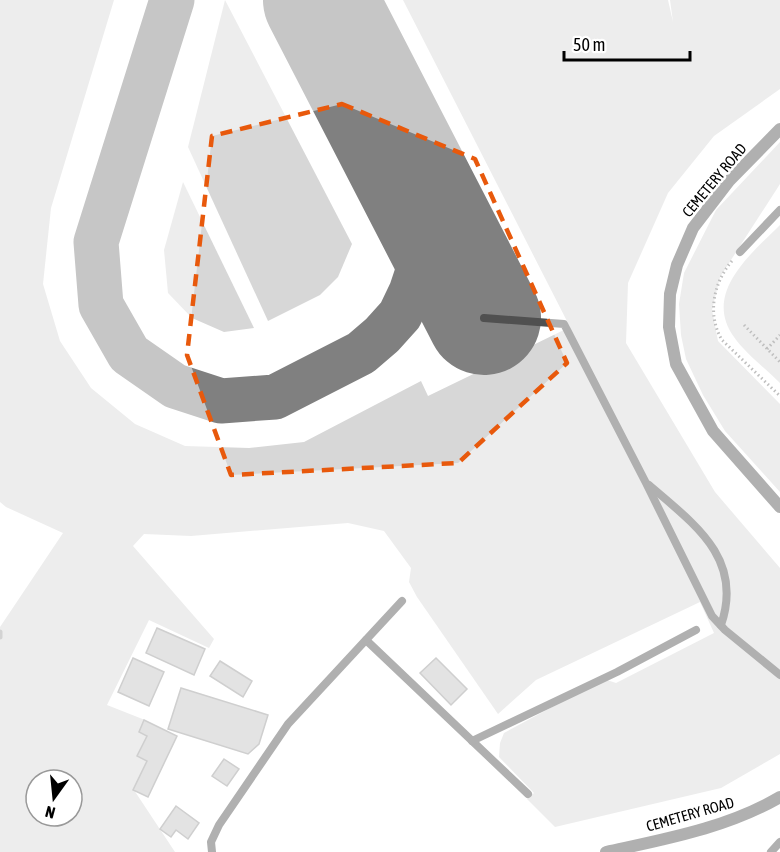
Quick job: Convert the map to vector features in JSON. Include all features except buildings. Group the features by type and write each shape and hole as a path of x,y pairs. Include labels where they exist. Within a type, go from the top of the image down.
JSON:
{"street":[{"name":"CEMETERY ROAD","path":"780,129 729,181 706,208 693,228 677,265 670,294 669,327 676,364 713,432 780,507"},
{"name":"CEMETERY ROAD","path":"606,852 727,821 757,810 780,797"}],"lane":[{"path":"740,252 780,210"},
{"path":"484,318 564,324 712,616 780,675"},
{"path":"646,483 682,513 713,548 722,566 727,592 725,614 721,625"},
{"path":"212,852 211,842 219,825 288,724 402,601"},
{"path":"472,741 617,672 696,630"},
{"path":"366,640 528,794"},
{"path":"771,852 780,842"}],"path":[{"path":"740,252 728,266 719,282 712,317 722,340 780,396"},
{"path":"744,326 780,362"},
{"path":"767,349 780,335"}],"highlighted area":[{"path":"342,104 475,159 567,363 458,463 231,475 187,355 212,136"}],"shaded area":[{"path":"0,0 114,0 51,208 43,284 60,341 91,388 135,424 185,446 249,448 304,442 421,381 428,396 570,327 403,0 668,0 673,22 670,0 780,0 780,89 714,136 668,193 628,283 626,343 715,492 780,568 780,754 721,788 555,827 527,799 534,793 499,757 500,743 504,733 604,679 616,683 714,633 700,602 536,680 498,714 417,597 409,582 411,568 384,531 348,523 191,536 144,534 133,546 214,639 209,648 149,620 107,705 145,720 139,732 147,736 137,756 147,761 134,790 175,852 0,852 0,627 63,533 6,507 0,502"},
{"path":"225,0 352,244 338,277 320,295 268,321 188,147"},
{"path":"780,142 780,184 720,277 712,310 718,341 780,404 780,492 725,431 703,395 686,359 681,335 679,304 684,273 716,210"},
{"path":"183,182 254,328 224,332 192,318 168,293 164,250"},
{"path":"780,225 780,383 734,337 726,321 724,305 727,290 734,275 756,248"}],"waterway":[{"path":"0,632 0,637"}],"taxiway":[{"path":"172,0 96,242 101,305 129,354 175,386 221,401 275,397 361,353 400,315 419,268 422,242 420,216 404,163"}],"runway":[{"path":"320,0 484,318"}]}
